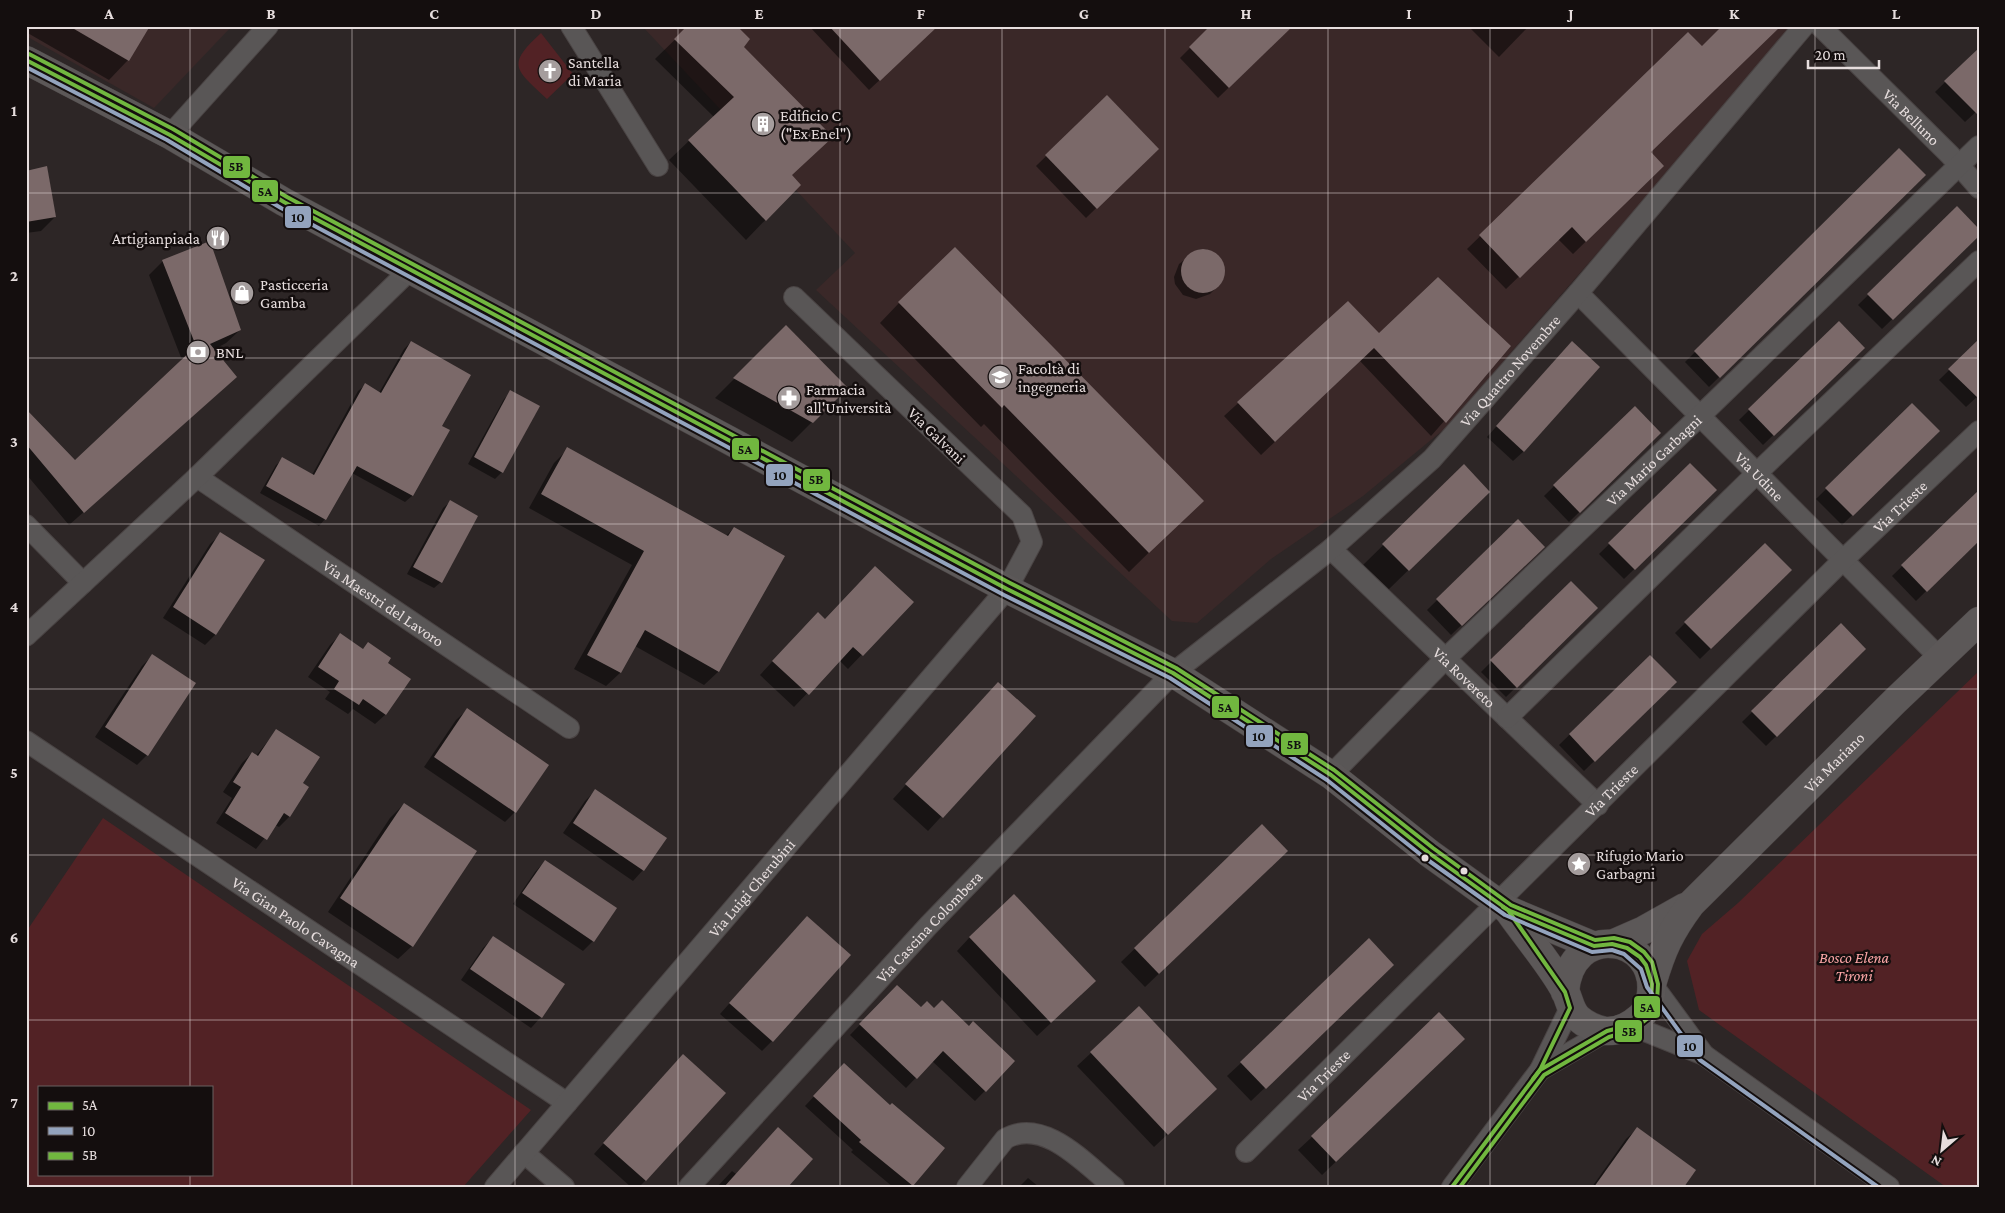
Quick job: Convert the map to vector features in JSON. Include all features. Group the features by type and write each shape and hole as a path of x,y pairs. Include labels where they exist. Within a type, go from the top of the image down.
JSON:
{"street":[{"path":"170,136 268,26"},
{"path":"571,26 658,166"},
{"name":"Via Quattro Novembre","path":"1173,674 1330,549 1432,459 1578,293 1804,26"},
{"name":"Via Belluno","path":"1820,26 1960,165 1979,188"},
{"path":"26,60 170,136 284,202 412,268 1008,589 1173,674 1331,775 1429,853 1502,906 1603,945 1627,948 1640,957 1646,964 1652,984 1704,1055"},
{"name":"Via Mario Garbagni","path":"1331,775 1446,658 1979,146"},
{"path":"1507,718 1758,472 1979,261"},
{"path":"26,636 198,477 412,268"},
{"name":"Via Udine","path":"1578,293 1758,472 1940,658"},
{"name":"Via Galvani","path":"794,297 1022,515 1032,542 1008,589"},
{"name":"Via Trieste","path":"1246,1152 1502,906 1598,805 1843,560 1979,431"},
{"name":"Via Maestri del Lavoro","path":"198,477 569,728"},
{"path":"26,525 83,583"},
{"name":"Via Rovereto","path":"1330,549 1598,805"},
{"name":"Via Luigi Cherubini","path":"495,1187 1008,589"},
{"name":"Via Mariano","path":"1652,984 1661,954 1672,931 1690,904 1979,621"},
{"name":"Via Cascina Colombera","path":"690,1187 929,925 1173,674"},
{"name":"Via Gian Paolo Cavagna","path":"26,741 566,1103"},
{"name":"Via Mariano","path":"1603,945 1644,930 1690,904"},
{"path":"1502,906 1585,1024 1619,1028 1704,1055 1889,1187"},
{"path":"1452,1187 1540,1070 1568,1000 1566,977 1572,964 1581,953 1603,945"},
{"path":"1540,1070 1643,1014 1650,1000 1652,984"},
{"path":"967,1187 1005,1139 1012,1135 1027,1132 1041,1135 1056,1142 1114,1187"},
{"path":"524,1153 564,1187"}],"shaded area":[{"path":"26,26 232,26 154,108 26,36"},
{"path":"642,26 1795,26 1512,351 1460,416 1363,496 1271,559 1197,623 1172,621 816,290 855,253"}],"green space":[{"path":"541,33 573,74 547,99 528,81 519,67 522,53"},
{"name":"Bosco Elena Tironi","path":"1979,671 1979,1187 1946,1187 1699,1010 1687,961 1702,934 1738,903"},
{"path":"103,818 531,1110 463,1187 26,1187 26,932"}],"building":[{"path":"69,26 150,26 129,61"},
{"name":"Edificio C (\"Ex Enel\")","path":"687,26 737,26 750,39 744,47 833,137 792,175 801,185 766,221 688,140 734,97 674,39"},
{"path":"829,26 938,26 880,81"},
{"path":"1210,26 1293,26 1229,88 1189,47"},
{"path":"1722,26 1781,26 1651,152 1664,166 1586,242 1572,227 1520,278 1479,235 1688,32 1702,46"},
{"path":"1979,48 1979,116 1944,81"},
{"path":"1107,95 1159,149 1097,209 1045,155"},
{"path":"1899,148 1926,175 1720,378 1694,351"},
{"path":"47,166 56,217 26,222 26,171"},
{"path":"1957,206 1979,229 1979,236 1893,320 1867,294"},
{"path":"210,241 241,330 210,344 237,377 84,513 26,444 26,409 75,460 196,346 162,260"},
{"path":"955,247 1204,501 1149,553 1004,405 1002,408 898,302"},
{"path":"1207,249 1219,255 1224,262 1224,280 1219,287 1212,292 1199,293 1191,290 1184,283 1181,267 1184,259 1191,252"},
{"path":"1438,277 1511,346 1446,423 1374,348 1275,442 1237,402 1348,301 1379,333"},
{"path":"1839,321 1865,348 1774,436 1748,409"},
{"path":"786,325 848,388 813,423 733,378"},
{"path":"1979,339 1979,399 1948,369"},
{"path":"411,341 471,375 442,426 450,430 413,496 357,466 326,520 266,486 282,457 314,475 365,383 381,393"},
{"path":"1572,341 1600,367 1524,452 1496,426"},
{"path":"510,390 540,406 503,473 474,457"},
{"path":"1912,403 1940,431 1853,516 1825,488"},
{"path":"1635,406 1661,433 1580,513 1553,485"},
{"path":"567,447 728,536 734,527 785,556 719,672 645,630 621,673 587,655 644,551 541,494"},
{"path":"1690,463 1717,490 1635,570 1608,543"},
{"path":"1464,464 1490,492 1409,571 1382,544"},
{"path":"1979,490 1979,541 1927,592 1901,565"},
{"path":"450,500 478,516 442,583 413,567"},
{"path":"1518,519 1545,547 1462,626 1436,599"},
{"path":"220,532 265,560 216,635 173,607"},
{"path":"1765,543 1792,570 1711,649 1684,622"},
{"path":"875,566 914,602 863,656 853,647 809,695 772,661 818,612 825,619"},
{"path":"1571,581 1598,608 1517,688 1490,660"},
{"path":"1841,623 1866,649 1777,737 1751,711"},
{"path":"340,633 363,649 368,642 391,658 388,663 411,679 386,715 363,699 359,705 334,689 339,681 318,667"},
{"path":"152,654 196,683 148,756 105,727"},
{"path":"1650,655 1677,682 1595,762 1569,734"},
{"path":"998,682 1036,716 943,818 905,784"},
{"path":"467,708 549,765 516,813 434,757"},
{"path":"276,729 320,757 303,783 309,787 290,817 284,813 267,840 225,813 241,787 233,782 252,752 258,756"},
{"path":"595,789 667,838 644,871 573,823"},
{"path":"404,803 477,851 413,947 340,898"},
{"path":"1262,824 1288,851 1159,974 1134,948"},
{"path":"545,860 617,908 594,942 522,893"},
{"path":"1014,894 1096,981 1051,1023 969,937"},
{"path":"807,916 851,955 773,1042 729,1003"},
{"path":"493,936 565,984 542,1018 470,969"},
{"path":"1369,938 1394,965 1266,1089 1240,1062"},
{"path":"897,985 921,1007 927,1001 934,1008 942,1000 969,1026 973,1021 1015,1061 986,1092 943,1051 917,1079 859,1024"},
{"path":"1139,1006 1217,1089 1168,1135 1090,1052"},
{"path":"1439,1012 1465,1039 1336,1162 1311,1136"},
{"path":"683,1054 726,1093 646,1181 603,1143"},
{"path":"844,1063 890,1105 892,1103 945,1148 913,1186 859,1142 861,1140 813,1096"},
{"path":"778,1127 813,1159 788,1187 724,1187"},
{"path":"1637,1127 1696,1170 1684,1187 1594,1187"}],"transit line":[{"name":"5B","path":"29,54 173,129 287,197 1010,583 1176,668 1334,770 1433,848 1511,905 1595,940 1614,938 1630,942 1644,952 1652,962 1658,984 1657,1002 1648,1018 1633,1030 1609,1037 1544,1075 1460,1187"},
{"name":"5A","path":"26,60 170,135 284,202 1007,589 1173,673 1331,775 1429,853 1508,910 1594,946 1612,944 1627,948 1640,957 1646,965 1652,984 1651,1000 1643,1014 1630,1025 1607,1031 1540,1070 1452,1187"},
{"name":"10","path":"26,67 167,140 281,208 1004,595 1170,678 1327,780 1425,858 1505,915 1592,952 1612,950 1624,954 1641,969 1647,987 1700,1060 1878,1187"},
{"name":"5A","path":"1503,907 1508,910 1565,992 1570,1008 1540,1070 1533,1079"}],"place":[{"name":"Santella di Maria","path":"550,71"},
{"name":"Edificio C (\"Ex Enel\")","path":"763,124"},
{"name":"Artigianpiada","path":"218,238"},
{"name":"Pasticceria Gamba","path":"242,293"},
{"name":"BNL","path":"198,352"},
{"name":"Facoltà di ingegneria","path":"1000,377"},
{"name":"Farmacia all'Università","path":"789,398"},
{"name":"Rifugio Mario Garbagni","path":"1579,864"}]}
